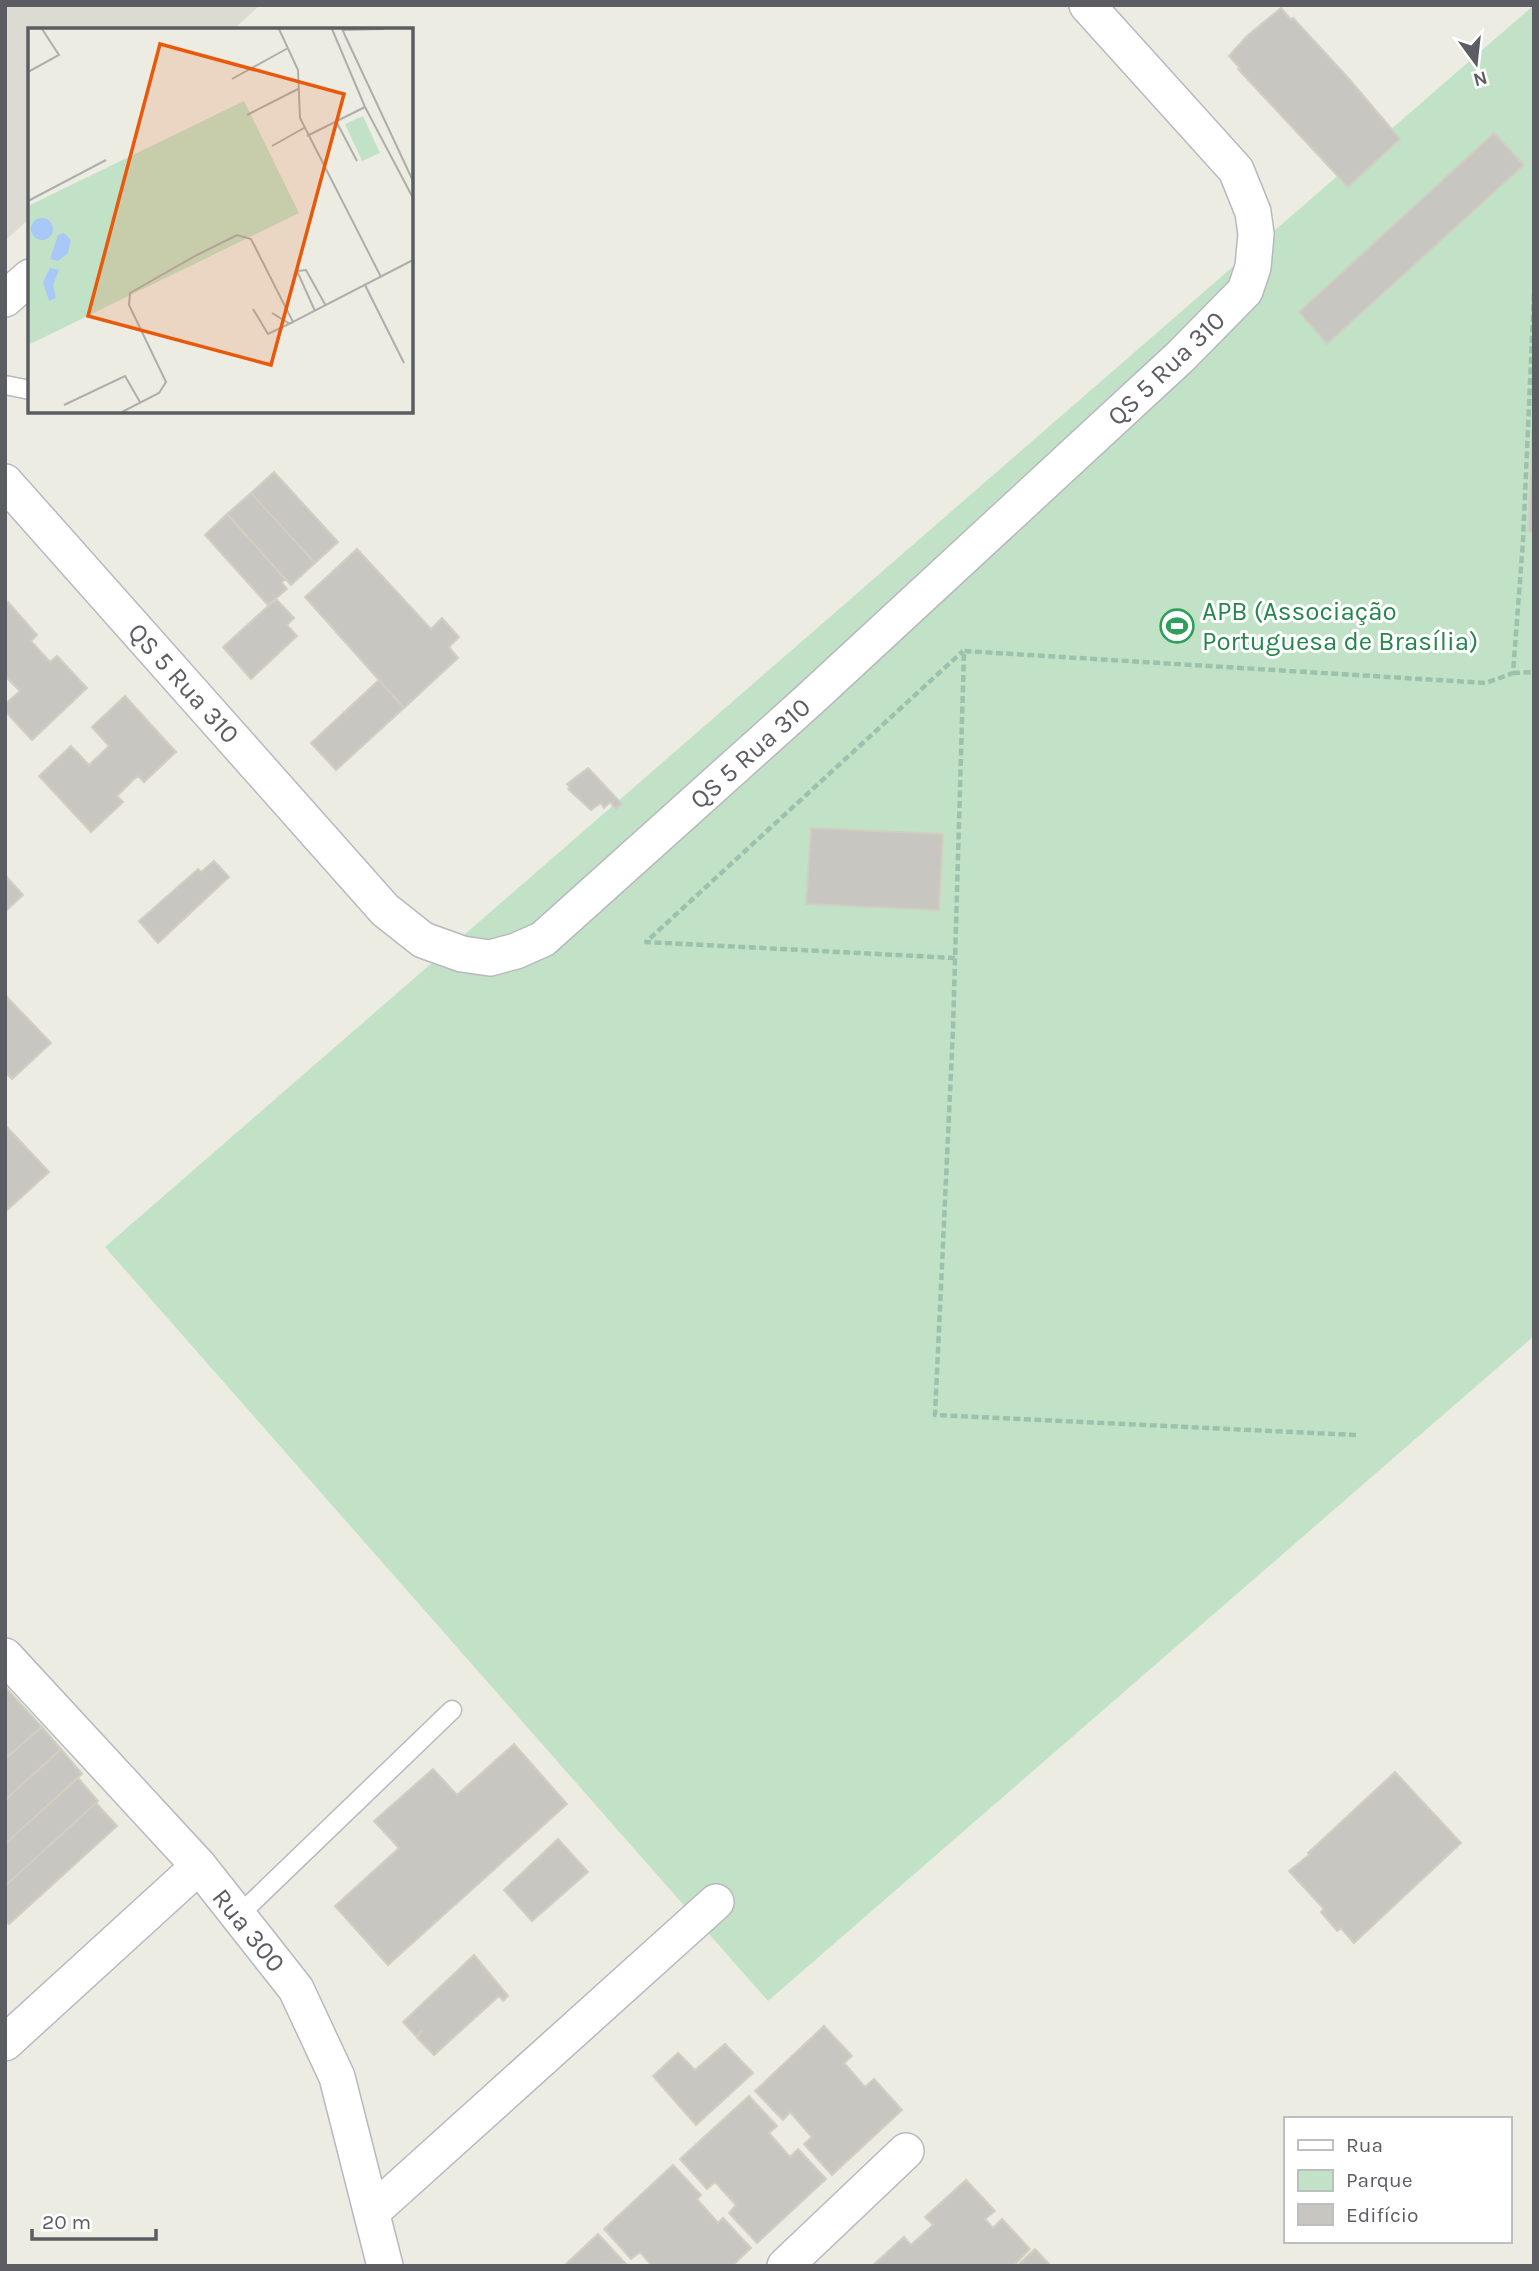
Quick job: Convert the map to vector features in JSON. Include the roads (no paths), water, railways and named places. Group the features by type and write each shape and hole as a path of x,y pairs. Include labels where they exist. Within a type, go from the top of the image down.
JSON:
{"street":[{"name":"QS 5 Rua 310","path":"5,482 385,910 423,940 462,954 490,958 516,951 543,939 799,709 1180,358 1244,291 1253,267 1256,234 1253,212 1236,170 1087,5"},
{"path":"5,299 28,279"},
{"name":"Rua 300","path":"5,1656 199,1866 296,1989 337,2077 386,2266"},
{"path":"5,2043 199,1866"},
{"path":"372,2212 716,1902"},
{"path":"785,2266 905,2151"}],"lane":[{"path":"5,385 28,390"},
{"path":"238,1916 452,1710"}],"place":[{"name":"APB (Associação Portuguesa de Brasília)","path":"1177,626"}]}
